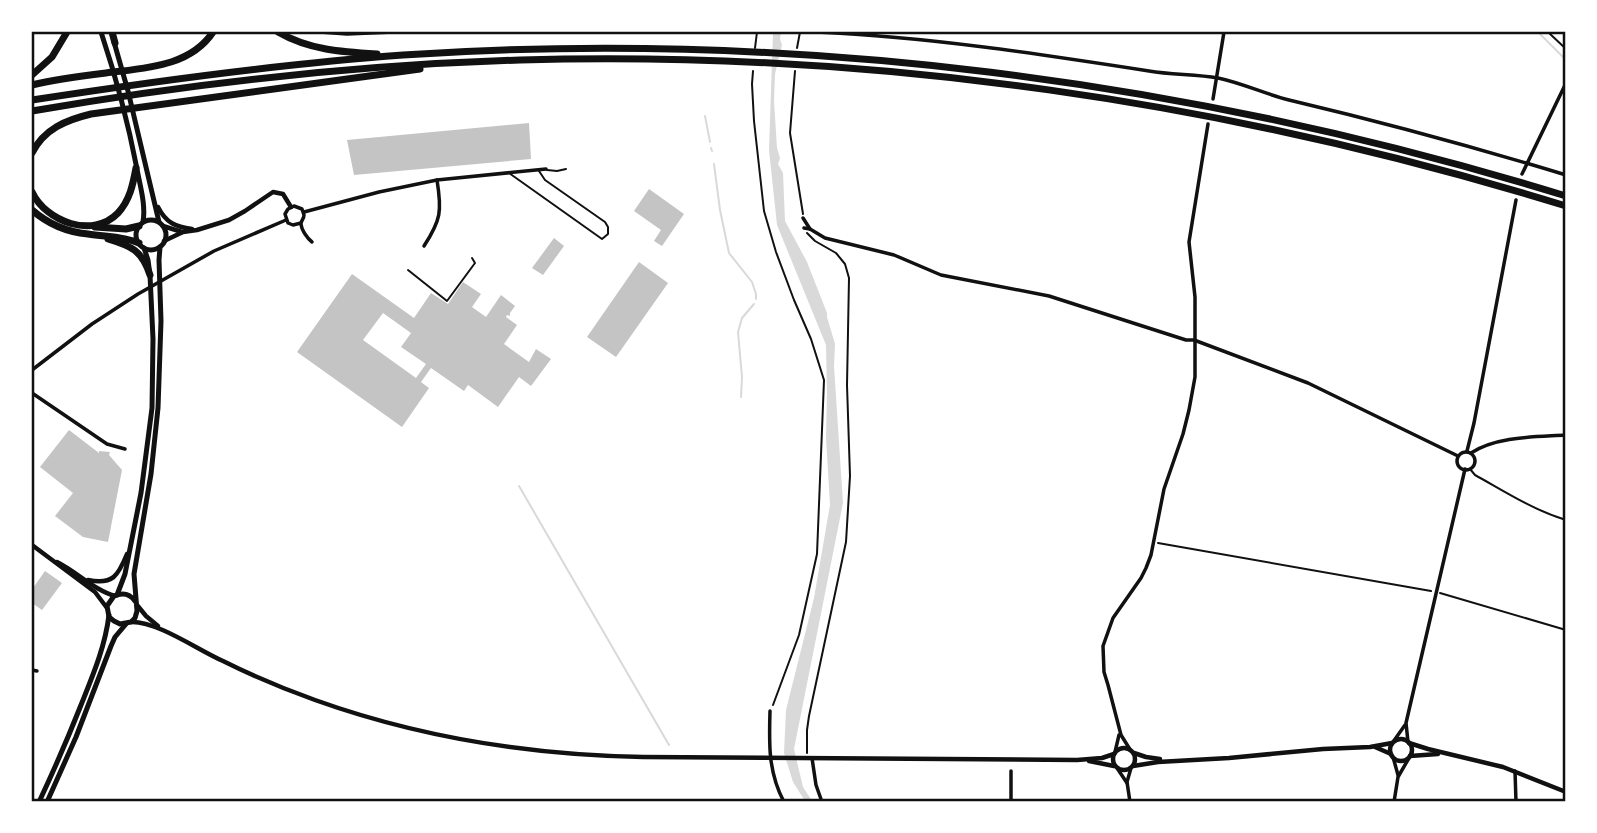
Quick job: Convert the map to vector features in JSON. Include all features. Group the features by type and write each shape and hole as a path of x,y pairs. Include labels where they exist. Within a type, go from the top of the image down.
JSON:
{"highway":[{"path":"32,75 52,57 67,32"},
{"path":"111,32 115,43"},
{"path":"32,85 171,62 198,49 213,32"},
{"path":"278,32 314,47 406,55"},
{"path":"32,100 210,74 406,55 559,49 709,50 841,57 1018,75 1201,104 1365,140 1566,196"},
{"path":"32,111 155,91 262,78 473,62 709,60 840,67 1021,86 1214,117 1400,159 1566,206"},
{"path":"32,153 39,141 53,128 91,114 473,62"},
{"path":"93,231 123,206 130,194 136,168"},
{"path":"32,192 40,206 56,218 131,247 142,256 149,270"},
{"path":"32,210 58,227 77,233 128,229 141,224"},
{"path":"93,231 123,237 141,245"}],"main road":[{"path":"47,802 111,646 118,632 137,614 134,574 156,429 161,338 159,262 160,247 166,232 153,200 132,125 101,32"},
{"path":"39,802 70,734 98,662 105,642 107,608 125,574 144,472 152,408 152,307 149,270 136,236 144,213 132,125 115,43"},
{"path":"141,224 152,220 161,224"},
{"path":"141,245 152,250 160,247"},
{"path":"116,595 127,595 136,603"},
{"path":"108,615 117,623 128,623"}],"street":[{"path":"320,32 394,32"},
{"path":"817,32 974,45 1151,72 1216,78 1566,176"},
{"path":"1213,99 1224,32"},
{"path":"1522,174 1566,83"},
{"path":"1130,802 1128,785 1135,760 1120,730 1104,672 1103,646 1113,618 1146,568 1164,489 1189,410 1195,377 1195,297 1189,242 1208,124"},
{"path":"304,212 437,180 546,169"},
{"path":"424,246 439,218 437,180"},
{"path":"164,241 183,232 220,224 273,192 284,194 291,207"},
{"path":"153,200 166,220 197,230"},
{"path":"1517,200 1472,432 1469,452 1475,461 1470,469 1458,464 1458,456 1462,452 1469,452 1520,438 1566,435"},
{"path":"291,207 300,208 304,212 301,223 293,225 286,220 286,211 291,207"},
{"path":"803,218 807,229 825,238 894,255 941,275 1049,296 1186,340 1194,340 1308,383 1458,456"},
{"path":"32,370 92,324 138,294 214,251 286,220"},
{"path":"301,223 312,243"},
{"path":"161,224 183,232"},
{"path":"32,393 107,444 125,449"},
{"path":"1398,777 1390,748 1406,723 1465,469"},
{"path":"32,545 97,595 107,608"},
{"path":"86,580 101,582 113,578 129,550"},
{"path":"53,561 71,569 102,591 116,595"},
{"path":"136,603 161,629"},
{"path":"128,623 141,622 161,629 247,673 306,697 376,720 452,738 529,750 582,755 1077,760 1102,758 1123,748 1146,757 1175,760"},
{"path":"32,670 37,671"},
{"path":"771,711 771,765 784,802"},
{"path":"1394,802 1398,777 1410,757 1412,748 1406,723"},
{"path":"1120,730 1113,761 1128,785"},
{"path":"1077,760 1096,762 1125,771 1148,763 1371,747 1393,743 1399,739 1424,748 1488,762 1566,792"},
{"path":"1371,747 1383,749 1400,761 1427,753 1453,755"},
{"path":"810,758 822,802"},
{"path":"1011,771 1011,802"},
{"path":"1515,771 1516,802"}],"lane":[{"path":"546,169 566,169"},
{"path":"507,172 602,239 608,234 605,222 545,180 539,170"},
{"path":"408,270 447,301 475,263 472,258"}],"path":[{"path":"754,58 757,32"},
{"path":"797,53 800,32"},
{"path":"1548,32 1566,49"},
{"path":"795,65 790,133 803,218"},
{"path":"753,71 754,121 764,211 776,252 811,339 824,380 817,554 799,635 771,711"},
{"path":"807,229 809,237 836,253 845,264 849,278 848,518 844,552 809,716 807,730 810,758"},
{"path":"1470,469 1475,475 1528,504 1566,520"},
{"path":"1153,542 1436,592 1566,630"}],"shaded area":[{"path":"773,32 781,32 782,45 775,74 774,101 780,158 778,164 783,173 785,221 807,262 827,313 835,344 834,366 843,503 794,749 803,787 812,801 805,801 793,782 784,753 786,710 814,598 830,505 826,438 826,345 777,225 769,150"}],"building":[{"path":"529,123 531,159 354,175 347,140"},
{"path":"649,189 684,214 662,246 654,241 661,230 634,211"},
{"path":"554,238 564,246 543,275 532,268"},
{"path":"639,262 668,283 616,357 587,337"},
{"path":"352,274 414,318 431,293 448,304 463,282 481,294 472,307 486,317 501,295 515,306 510,316 506,317 517,325 504,344 529,362 536,349 551,359 531,386 519,377 498,407 468,385 464,391 431,368 421,382 429,388 402,427 297,352","holes":["383,313 411,333 401,347 426,364 416,378 363,340"]},
{"path":"69,430 99,453 110,452 109,455 122,470 108,542 83,537 55,516 73,493 40,467"},
{"path":"45,571 62,583 42,610 32,603 32,593"}],"waterway":[{"path":"1538,32 1566,60"},
{"path":"705,116 710,142"},
{"path":"714,164 729,253 752,282 756,299"},
{"path":"741,397 738,332 742,318 754,304"},
{"path":"519,486 669,745"}]}
